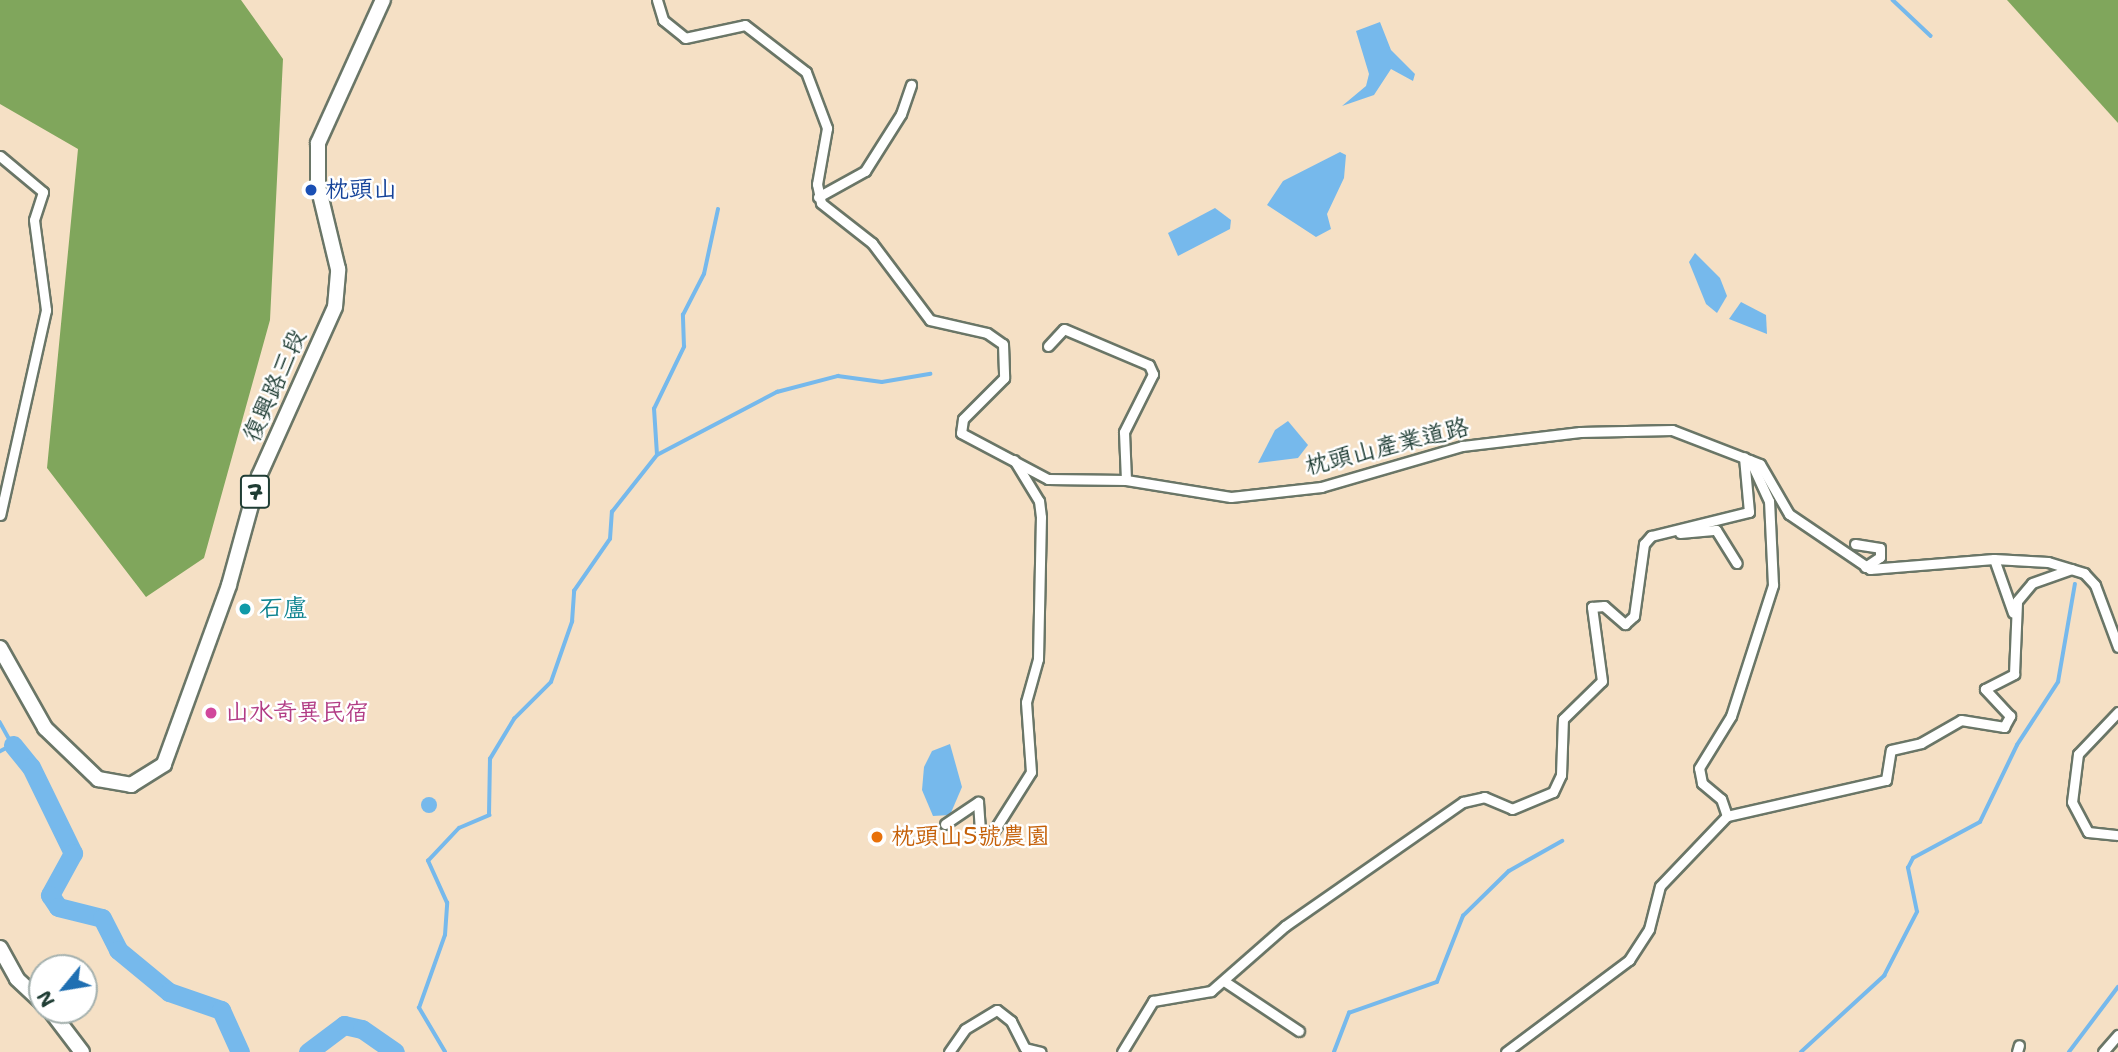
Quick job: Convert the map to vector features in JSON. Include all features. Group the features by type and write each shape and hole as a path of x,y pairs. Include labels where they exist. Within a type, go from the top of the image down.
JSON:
{"main road":[{"name":"復興路三段","path":"0,648 45,729 98,779 131,785 164,764 229,585 259,477 335,307 338,269 318,186 318,143 383,0"},
{"path":"0,948 18,979 28,989"},
{"path":"61,1024 82,1052"}],"street":[{"path":"657,0 663,20 685,38 745,25 806,72 828,136 818,197"},
{"path":"818,197 865,171 901,114 911,85"},
{"path":"0,156 43,192 34,220 46,310 0,515"},
{"name":"枕頭山產業道路","path":"818,197 872,243 930,320 987,333 1003,344 1004,378 960,426 974,446 1014,460 1057,481 1126,480 1231,497 1321,487 1462,446 1657,428 1747,459 1766,471 1789,514 1865,567"},
{"path":"1048,346 1064,329 1149,365 1153,374 1124,432 1126,480"},
{"path":"1678,533 1749,512 1747,459"},
{"path":"1727,816 1721,799 1698,775 1731,716 1773,585 1769,501 1747,459"},
{"path":"945,824 978,802 981,838 992,838 1001,811 1031,772 1026,702 1038,659 1041,517 1039,501 1014,460"},
{"path":"1122,1052 1158,998 1200,994 1224,981 1285,926 1463,802 1484,797 1512,809 1553,792 1561,775 1563,719 1602,681 1592,607 1599,604 1621,624 1630,621 1644,544 1651,536 1716,530 1737,564"},
{"path":"1855,544 1880,548 1880,557 1865,567"},
{"path":"1865,567 1878,571 1994,559 2073,569 2095,585 2118,647"},
{"path":"1506,1052 1629,960 1648,929 1666,877 1727,816 1886,780 1891,750 1921,743 1961,720 2004,727 2010,716 1985,689 2014,674 2012,612 1994,559"},
{"path":"2012,612 2032,583 2073,569"},
{"path":"2118,712 2078,754 2072,802 2088,832 2118,835"},
{"path":"1224,981 1299,1031"},
{"path":"950,1052 965,1029 997,1010 1012,1021 1025,1048 1041,1052"},
{"path":"2103,1052 2118,1035"}],"green space":[{"path":"0,0 241,0 283,59 270,320 204,558 146,597 47,468 78,149 0,104"},
{"path":"2007,0 2118,0 2118,123"}],"water":[{"path":"1380,22 1391,50 1415,74 1413,81 1391,69 1374,95 1342,106 1366,86 1369,74 1356,31"},
{"path":"1340,152 1346,155 1344,178 1327,214 1331,229 1316,237 1267,205 1283,181"},
{"path":"1215,208 1231,220 1230,229 1178,256 1168,233"},
{"path":"1695,253 1720,278 1727,296 1717,313 1706,304 1689,262"},
{"path":"1741,302 1766,315 1767,334 1729,319"},
{"path":"1288,421 1308,445 1298,458 1258,463 1275,430"},
{"path":"950,744 962,787 950,815 933,816 922,790 924,767 932,751"},
{"path":"426,797 432,797 437,805 435,811 426,813 421,808 421,802"}],"waterway":[{"path":"1893,0 1931,36"},
{"path":"657,455 654,409 684,347 683,315 704,274 718,209"},
{"path":"445,1052 419,1008 445,935 447,903 428,861 459,828 489,815 490,759 514,719 551,682 572,622 574,591 610,539 612,512 657,455 777,392 838,376 882,382 930,374"},
{"path":"1801,1052 1884,976 1917,912 1908,868 1913,858 1980,822 2017,745 2058,682 2075,584"},
{"path":"0,722 13,745 0,752"},
{"path":"13,745 31,767 73,853 50,895 58,907 102,918 118,950 169,992 221,1010 240,1052"},
{"path":"1334,1052 1349,1013 1437,982 1463,916 1509,871 1562,841"},
{"path":"2069,1052 2118,987"},
{"path":"308,1052 344,1025 362,1029 395,1052"}],"place":[{"name":"枕頭山","path":"311,190"},
{"name":"石盧","path":"245,609"},
{"name":"山水奇異民宿","path":"211,713"},
{"name":"枕頭山5號農園","path":"877,837"}]}
